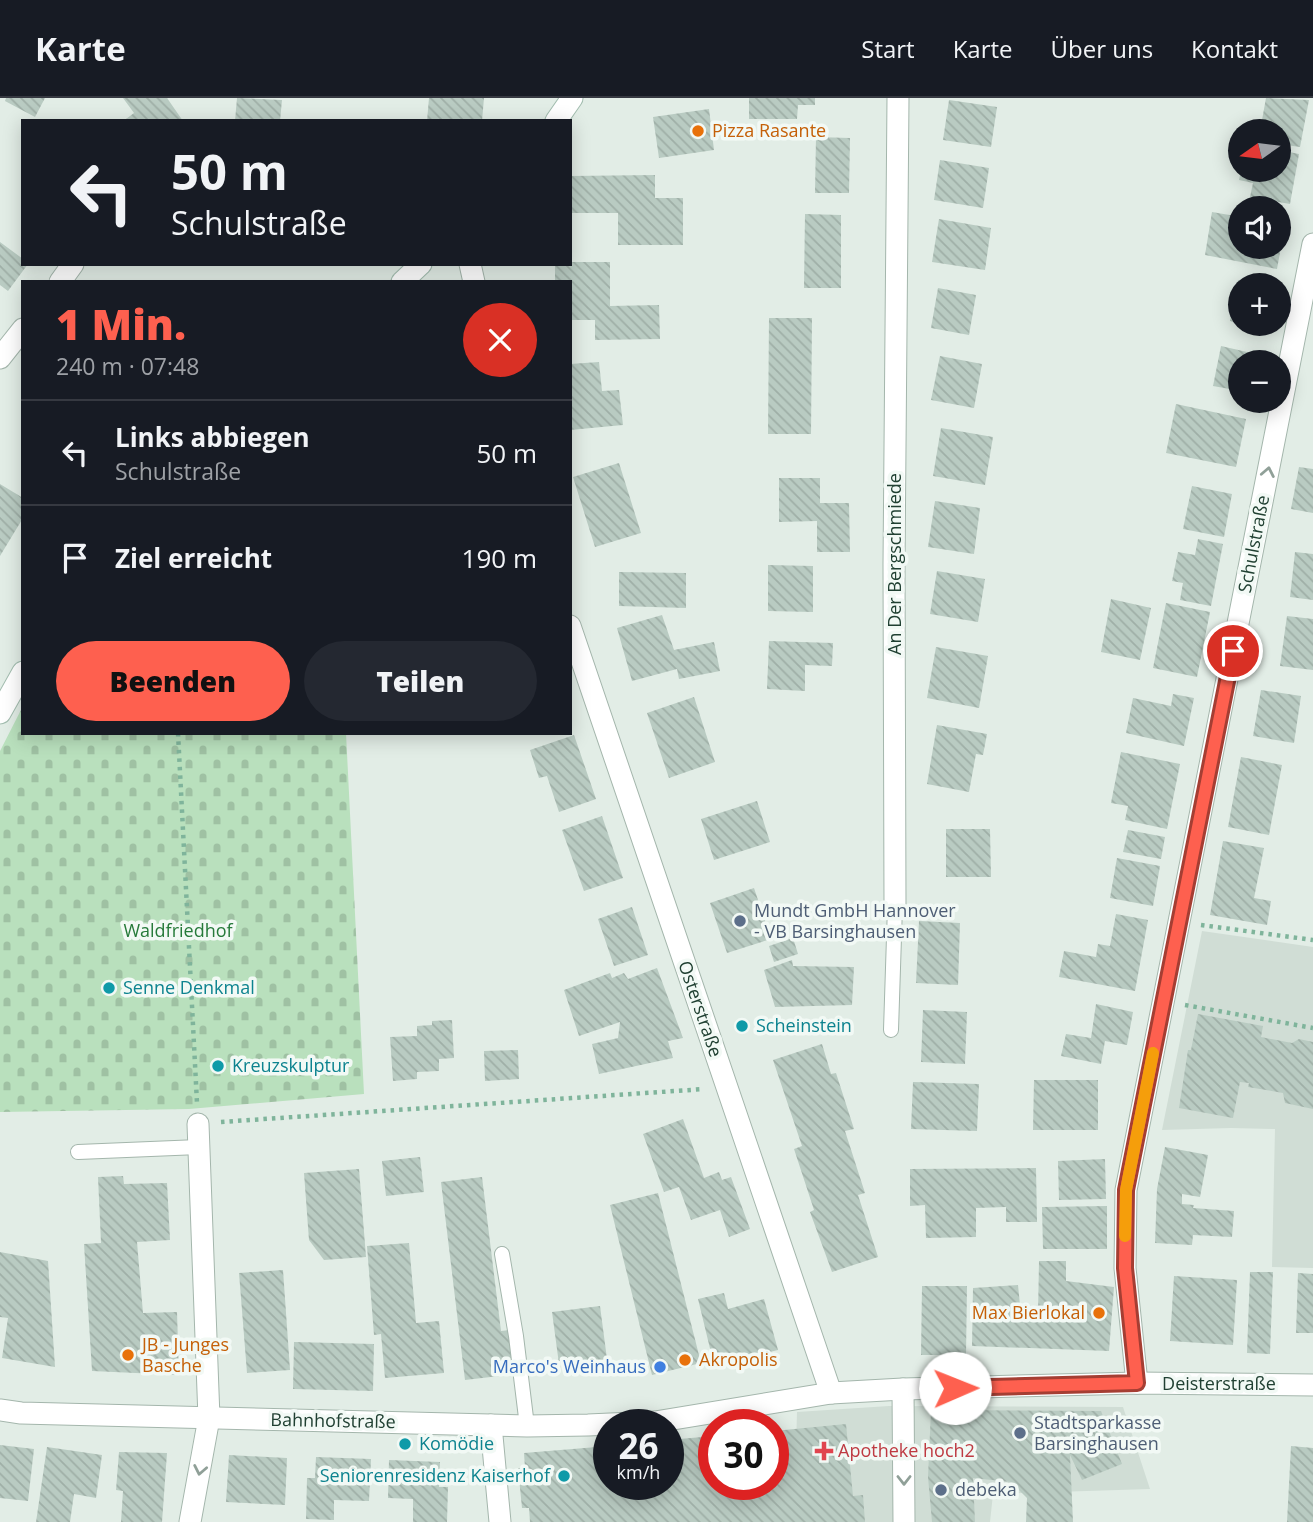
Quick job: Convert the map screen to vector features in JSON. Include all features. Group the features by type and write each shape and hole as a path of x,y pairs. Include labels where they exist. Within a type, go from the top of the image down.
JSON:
{"street":[{"path":"557,119 572,98"},
{"name":"An Der Bergschmiede","path":"895,906 894,565 898,98"},
{"name":"Schulstraße","path":"1137,1383 1125,1268 1126,1190 1313,244"},
{"path":"404,280 419,266"},
{"path":"0,358 21,332"},
{"name":"Osterstraße","path":"572,632 831,1393"},
{"path":"0,713 21,676"},
{"path":"190,1522 209,1418 198,1124"},
{"name":"Deisterstraße","path":"831,1393 1137,1383 1313,1384"},
{"path":"903,1389 904,1522"},
{"name":"Bahnhofstraße","path":"0,1410 22,1413 527,1426 655,1422 831,1393"},
{"path":"491,1425 500,1522"}],"lane":[{"name":"An Der Bergschmiede","path":"891,1030 895,906"},
{"path":"78,1152 198,1147"},
{"path":"502,1254 527,1426"}],"path":[{"path":"178,735 198,1124 726,1087"},
{"path":"1179,922 1313,940"},
{"path":"1164,1001 1313,1028"}],"shaded area":[{"path":"1202,931 1313,947 1313,1268 1272,1267 1275,1129 1162,1130"},
{"path":"889,1406 1123,1407 1150,1489 993,1494 990,1522 794,1522 797,1412"}],"green space":[{"name":"Waldfriedhof","path":"21,710 21,735 346,735 364,1094 189,1109 0,1112 0,751"}],"building":[{"path":"6,98 45,98 35,117 5,101"},
{"path":"123,98 167,98 182,119 126,119 134,113"},
{"path":"237,98 282,100 280,119 235,119"},
{"path":"429,98 484,98 482,119 427,119"},
{"path":"749,98 815,98 815,105 798,105 797,119 749,119"},
{"path":"1266,98 1309,100 1300,147 1292,146 1292,119 1262,119"},
{"path":"949,100 997,107 991,147 943,140"},
{"path":"709,109 714,150 659,158 653,117"},
{"path":"816,137 850,138 849,193 815,193"},
{"path":"1292,153 1299,154 1291,198 1291,196 1250,196 1253,183 1248,182 1292,182"},
{"path":"940,160 989,168 983,208 934,200"},
{"path":"655,175 655,198 683,198 683,245 618,245 618,213 572,213 572,176"},
{"path":"1212,212 1228,215 1228,259 1279,259 1277,269 1205,255"},
{"path":"805,214 841,215 841,288 804,288"},
{"path":"939,219 991,228 985,270 932,262"},
{"path":"0,242 21,258 21,266 27,266 8,291 0,285"},
{"path":"572,262 610,262 610,306 659,305 660,339 595,340 595,320 572,320 572,280 555,280 555,266 572,266"},
{"path":"938,288 976,295 969,335 931,328"},
{"path":"769,318 812,318 811,434 768,434"},
{"path":"1221,346 1238,350 1228,350 1228,389 1213,386"},
{"path":"940,356 982,364 974,408 931,400"},
{"path":"599,362 602,391 619,390 623,425 572,430 572,364"},
{"path":"1176,404 1246,419 1236,467 1166,453"},
{"path":"941,428 993,437 985,485 933,476"},
{"path":"619,463 641,533 595,547 573,477"},
{"path":"1299,467 1313,469 1313,513 1291,509"},
{"path":"779,478 820,478 820,503 849,503 850,552 817,552 817,521 779,522"},
{"path":"0,484 21,497 21,521 0,556"},
{"path":"1192,486 1232,494 1224,537 1183,529"},
{"path":"935,501 980,508 974,554 928,547"},
{"path":"1198,539 1223,544 1211,606 1180,600 1183,583 1172,581 1178,552 1195,555"},
{"path":"1295,552 1313,554 1313,600 1290,597"},
{"path":"768,565 813,566 813,612 768,611"},
{"path":"937,571 985,579 978,622 930,614"},
{"path":"619,572 686,573 686,608 619,606"},
{"path":"1111,599 1151,608 1140,660 1101,652"},
{"path":"1166,603 1210,612 1197,677 1153,668"},
{"path":"662,615 674,650 714,642 720,671 679,679 677,669 632,681 617,628"},
{"path":"1287,616 1313,619 1313,670 1280,666"},
{"path":"769,641 833,643 832,666 805,665 805,691 767,689"},
{"path":"936,647 988,656 979,708 927,698"},
{"path":"1261,690 1301,696 1294,743 1253,736"},
{"path":"1173,694 1194,698 1184,746 1126,733 1133,698 1171,706"},
{"path":"694,697 715,762 669,778 647,713"},
{"path":"937,725 987,734 983,755 976,754 969,792 927,784"},
{"path":"574,735 596,799 559,812 547,776 539,778 530,750"},
{"path":"1121,752 1180,764 1167,829 1125,820 1128,806 1111,803"},
{"path":"1241,757 1282,765 1269,835 1228,827"},
{"path":"757,801 770,842 714,860 701,819"},
{"path":"602,816 623,878 584,891 562,830"},
{"path":"946,829 990,829 991,877 946,877"},
{"path":"1128,830 1165,837 1161,859 1123,852"},
{"path":"1223,841 1264,848 1254,898 1271,901 1267,925 1210,915"},
{"path":"1117,858 1160,866 1153,906 1110,898"},
{"path":"754,888 771,939 727,953 710,903"},
{"path":"632,907 648,955 614,966 598,919"},
{"path":"1116,914 1148,920 1135,991 1059,977 1064,951 1096,957 1098,944 1110,946"},
{"path":"919,921 960,923 958,985 916,983"},
{"path":"793,938 798,954 774,962 769,946"},
{"path":"792,960 793,966 854,967 852,1005 775,1007 764,970"},
{"path":"657,968 683,1038 668,1041 673,1058 599,1074 592,1044 618,1038 620,1022 579,1036 564,990 610,973 612,978 624,973 628,979"},
{"path":"1096,1004 1133,1012 1127,1045 1105,1041 1101,1064 1061,1056 1066,1034 1091,1038"},
{"path":"923,1010 967,1012 965,1064 921,1062"},
{"path":"1198,1014 1263,1026 1261,1037 1292,1043 1299,1039 1313,1042 1313,1109 1285,1103 1283,1093 1248,1087 1249,1083 1240,1082 1233,1118 1179,1108 1188,1050 1191,1050"},
{"path":"452,1020 454,1058 439,1059 439,1071 417,1072 417,1079 393,1081 390,1037 417,1036 417,1026 432,1025 432,1021"},
{"path":"822,1044 831,1074 836,1073 854,1129 845,1131 865,1193 858,1195 878,1257 832,1272 810,1212 814,1210 794,1149 802,1146 773,1060"},
{"path":"518,1050 519,1079 485,1081 484,1051"},
{"path":"1034,1080 1098,1080 1098,1130 1033,1130"},
{"path":"913,1082 979,1084 977,1131 911,1129"},
{"path":"683,1119 704,1178 719,1172 722,1180 731,1177 750,1229 729,1237 720,1210 691,1220 679,1187 664,1192 643,1134"},
{"path":"1165,1147 1208,1155 1200,1197 1182,1194 1182,1204 1194,1205 1193,1208 1234,1211 1232,1237 1193,1235 1192,1245 1155,1243 1157,1189"},
{"path":"420,1157 424,1192 386,1196 382,1161"},
{"path":"1105,1159 1106,1199 1059,1200 1058,1161"},
{"path":"1036,1168 1037,1222 1006,1222 1006,1207 976,1208 976,1237 926,1238 925,1205 910,1206 910,1169"},
{"path":"359,1169 366,1257 324,1260 309,1240 304,1173"},
{"path":"123,1176 124,1184 167,1183 170,1240 137,1242 143,1313 177,1312 179,1375 92,1371 84,1244 101,1243 98,1177"},
{"path":"482,1177 501,1331 510,1330 516,1374 465,1380 441,1182"},
{"path":"658,1193 701,1363 652,1375 610,1205"},
{"path":"1107,1206 1107,1249 1043,1249 1042,1207"},
{"path":"409,1243 416,1323 439,1321 444,1373 385,1378 381,1334 374,1335 367,1246"},
{"path":"0,1252 48,1261 55,1367 2,1358 8,1318 0,1317"},
{"path":"1039,1261 1066,1261 1066,1281 1114,1287 1109,1351 972,1346 973,1288 1018,1285 1021,1315 1038,1315"},
{"path":"283,1270 290,1370 247,1373 239,1273"},
{"path":"1250,1272 1273,1272 1270,1354 1247,1353"},
{"path":"1298,1273 1313,1274 1313,1333 1296,1333"},
{"path":"1174,1276 1237,1280 1233,1345 1170,1341"},
{"path":"922,1286 967,1286 966,1355 921,1355"},
{"path":"724,1293 728,1309 764,1299 778,1350 714,1365 698,1299"},
{"path":"600,1306 607,1359 588,1362 590,1370 571,1373 569,1363 559,1364 552,1312"},
{"path":"294,1342 374,1344 373,1391 293,1389"},
{"name":"Stadtsparkasse Barsinghausen","path":"931,1410 1101,1411 1122,1464 1082,1480 1070,1455 1073,1522 1026,1522 1027,1498 1011,1482 973,1478 975,1522 932,1522 928,1477"},
{"name":"Seniorenresidenz Kaiserhof","path":"846,1424 853,1496 863,1495 865,1522 530,1522 529,1508 522,1508 518,1468 525,1468 524,1453 593,1447 593,1500 684,1500 684,1439 698,1437 698,1500 789,1500 789,1430"},
{"path":"0,1445 34,1449 28,1501 0,1498"},
{"path":"1291,1446 1313,1448 1313,1522 1287,1522"},
{"path":"47,1447 102,1455 96,1498 74,1494 70,1522 36,1522"},
{"path":"119,1452 167,1453 162,1522 121,1522 123,1491 116,1490"},
{"path":"229,1455 287,1458 285,1505 226,1502"},
{"path":"316,1457 371,1459 369,1501 334,1500 334,1520 306,1519 307,1478 315,1478"},
{"path":"389,1460 440,1462 439,1487 448,1487 447,1522 413,1522 413,1499 388,1498"}],"slow traffic":[{"path":"1125,1236 1126,1190 1153,1053"}],"place":[{"name":"Pizza Rasante","path":"698,131"},
{"name":"Mundt GmbH Hannover - VB Barsinghausen","path":"740,921"},
{"name":"Senne Denkmal","path":"109,988"},
{"name":"Scheinstein","path":"742,1026"},
{"name":"Kreuzskulptur","path":"218,1066"},
{"name":"Max Bierlokal","path":"1099,1313"},
{"name":"JB - Junges Basche","path":"128,1355"},
{"name":"Akropolis","path":"685,1360"},
{"name":"Marco's Weinhaus","path":"660,1367"},
{"name":"Stadtsparkasse Barsinghausen","path":"1020,1433"},
{"name":"Komödie","path":"405,1444"},
{"name":"Apotheke hoch2","path":"824,1451"},
{"name":"Seniorenresidenz Kaiserhof","path":"564,1476"},
{"name":"debeka","path":"941,1490"}],"route":[{"path":"955,1388 1137,1383 1125,1268 1126,1190 1233,651"}]}
